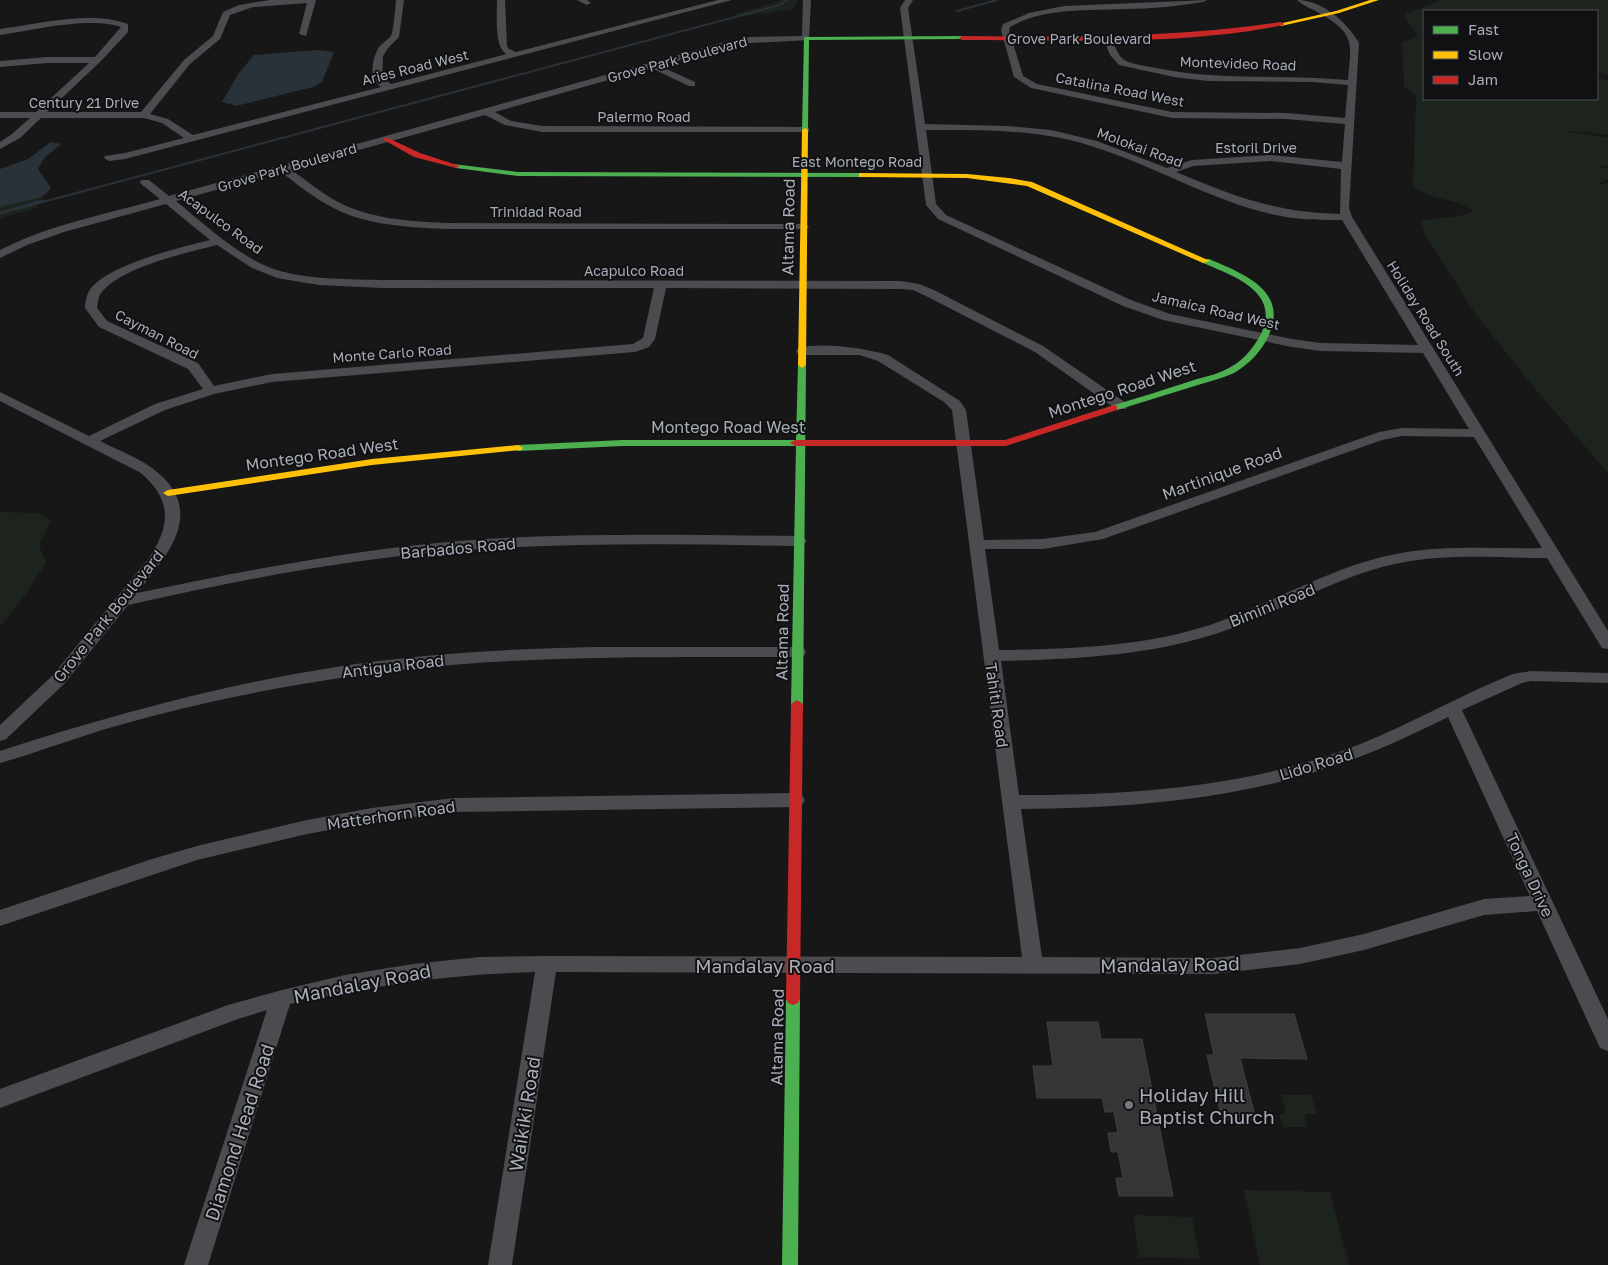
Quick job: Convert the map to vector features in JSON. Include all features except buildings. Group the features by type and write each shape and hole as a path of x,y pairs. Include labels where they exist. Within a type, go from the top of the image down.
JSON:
{"street":[{"path":"0,0 5,0"},
{"path":"144,115 187,62 216,37 226,14 233,10 248,6 310,0 304,34"},
{"path":"390,88 377,77 379,56 384,47 395,37 400,0"},
{"path":"501,0 503,46 506,51 516,56"},
{"name":"Aries Road West","path":"109,158 125,156 192,139 728,0"},
{"name":"Altama Road","path":"790,1265 807,0"},
{"name":"Jamaica Road West","path":"909,0 904,8 931,205 942,216 1146,311 1292,343 1347,349 1428,349"},
{"path":"1007,38 1005,30 1006,26 1010,23 1043,12 1071,8 1166,5 1203,0"},
{"name":"Holiday Road South","path":"1300,0 1327,14 1353,36 1355,43 1344,208 1346,217 1608,644"},
{"name":"Grove Park Boulevard","path":"0,255 42,236 735,42 767,38 1179,37 1275,26 1376,0"},
{"path":"0,32 94,21 112,21 122,24 125,30 97,60 16,136 0,146"},
{"name":"Catalina Road West","path":"1007,38 1020,79 1027,84 1042,88 1172,115 1279,115 1350,121"},
{"name":"Montevideo Road","path":"1107,38 1114,55 1119,60 1138,68 1208,78 1312,79 1353,83"},
{"path":"0,64 48,60 97,60"},
{"path":"651,65 692,84"},
{"name":"Palermo Road","path":"486,111 508,123 542,129 805,130"},
{"name":"Century 21 Drive","path":"0,115 144,115 165,120 192,139"},
{"name":"Molokai Road","path":"920,127 1000,128 1053,134 1105,147 1262,208 1296,215 1346,217"},
{"name":"East Montego Road","path":"386,139 407,151 445,164 494,173 541,175 987,176 1024,182 1230,270 1251,283 1266,298 1271,312 1264,337"},
{"name":"Estoril Drive","path":"1168,172 1192,163 1271,158 1347,166"},
{"name":"Trinidad Road","path":"282,168 333,204 345,210 401,223 444,226 804,227"},
{"name":"Acapulco Road","path":"145,182 219,241 256,266 277,274 319,281 382,284 901,285 915,287 1039,349 1121,406"},
{"name":"Cayman Road","path":"211,391 193,366 103,324 92,313 90,305 93,294 98,287 118,273 138,265 219,241"},
{"name":"Monte Carlo Road","path":"90,441 160,407 211,391 293,375 628,350 645,344 649,339 661,285"},
{"name":"Montego Road West","path":"168,493 372,462 511,448 622,443 996,444 1017,441 1228,372 1249,358 1264,337"},
{"name":"Tahiti Road","path":"802,351 859,351 883,358 956,404 963,444 1033,966"},
{"path":"0,396 146,470 160,482 168,493"},
{"name":"Martinique Road","path":"976,545 1043,544 1098,536 1379,436 1402,432 1479,433"},
{"name":"Grove Park Boulevard","path":"0,735 58,680 155,561 171,531 173,510 168,493"},
{"name":"Barbados Road","path":"122,601 294,567 441,548 569,541 799,541"},
{"name":"Bimini Road","path":"991,656 1104,651 1184,637 1216,628 1382,562 1442,554 1552,553"},
{"name":"Antigua Road","path":"0,757 142,713 284,682 374,667 445,659 553,653 798,652"},
{"name":"Lido Road","path":"1010,802 1098,801 1143,798 1249,783 1297,771 1363,749 1519,678 1531,676 1608,678"},
{"name":"Tonga Drive","path":"1452,708 1608,1042"},
{"name":"Matterhorn Road","path":"0,918 188,856 307,827 372,815 454,805 796,800"},
{"name":"Mandalay Road","path":"0,1099 235,1011 344,984 413,972 480,965 547,964 1214,966 1300,956 1364,942 1478,908 1544,903"},
{"name":"Waikiki Road","path":"500,1265 547,964"},
{"name":"Diamond Head Road","path":"196,1265 282,998"}],"shaded area":[{"path":"781,0 798,0 790,10 738,17 733,15"},
{"path":"1440,0 1608,0 1608,75 1598,72 1598,10 1423,10 1423,100 1598,100 1598,77 1608,81 1608,135 1564,131 1608,138 1608,166 1603,165 1600,167 1608,168 1608,180 1594,185 1608,183 1608,473 1536,390 1475,313 1425,235 1421,221 1467,214 1473,211 1465,205 1428,195 1413,187 1416,96 1404,86 1402,42 1418,36 1406,20 1406,14"},
{"path":"318,50 334,52 322,82 313,87 236,106 222,102 238,74 254,55"},
{"path":"51,142 61,144 44,158 38,169 51,188 42,197 0,207 0,169 28,159"},
{"path":"42,197 37,208 0,218 0,207"},
{"path":"0,512 39,513 51,520 39,545 46,563 23,598 0,627"},
{"path":"1281,1095 1311,1095 1317,1114 1304,1114 1307,1127 1283,1127 1279,1115 1286,1112"},
{"path":"1244,1190 1330,1192 1349,1265 1260,1265"},
{"path":"1133,1215 1192,1217 1200,1259 1139,1257"}],"waterway":[{"path":"39,203 780,5 787,0"},
{"path":"957,11 997,0"},
{"path":"0,213 43,201"}],"traffic: fast":[{"path":"805,130 806,38 962,38"},
{"path":"456,166 518,174 862,175"},
{"path":"1114,408 1228,372 1247,359 1261,342 1269,325 1270,311 1266,299 1258,289 1247,281 1206,261"},
{"path":"797,704 802,365"},
{"path":"518,448 622,443 795,443"},
{"path":"790,1265 793,999"}],"traffic: slow":[{"path":"1281,24 1337,12 1376,0"},
{"path":"802,365 805,130"},
{"path":"862,175 988,177 1029,184 1206,261"},
{"path":"168,493 372,462 518,448"}],"traffic: jam":[{"path":"962,38 1122,38 1202,34 1281,24"},
{"path":"386,139 417,155 456,166"},
{"path":"795,443 1006,443 1114,408"},
{"path":"793,999 797,704"}],"place":[{"name":"Holiday Hill Baptist Church","path":"1129,1105"}]}
